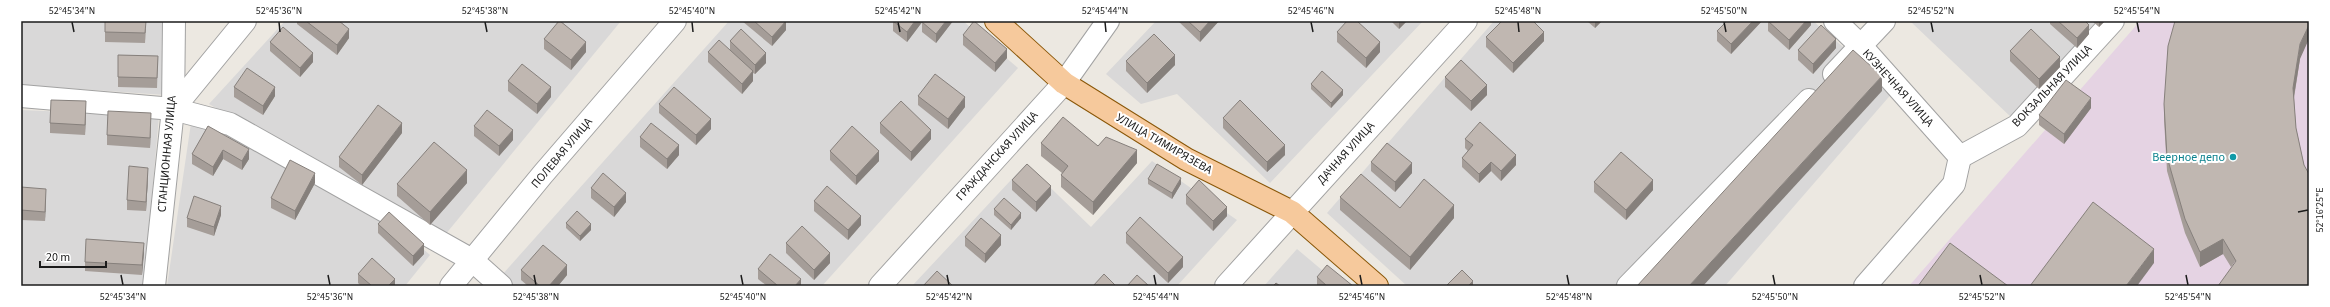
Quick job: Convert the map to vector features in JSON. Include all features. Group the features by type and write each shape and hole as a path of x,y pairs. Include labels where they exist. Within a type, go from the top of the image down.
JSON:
{"main road":[{"name":"УЛИЦА ТИМИРЯЗЕВА","path":"996,21 1064,83 1186,159 1292,212 1377,286"}],"street":[{"name":"СТАНЦИОННАЯ УЛИЦА","path":"154,286 173,109 174,21"},
{"path":"173,109 245,21"},
{"name":"ПОЛЕВАЯ УЛИЦА","path":"451,286 675,21"},
{"name":"ГРАЖДАНСКАЯ УЛИЦА","path":"880,286 1064,83 1108,21"},
{"name":"ДАЧНАЯ УЛИЦА","path":"1226,286 1466,21"},
{"name":"КУЗНЕЧНАЯ УЛИЦА","path":"1834,21 1861,46 1960,157"},
{"path":"1628,286 1884,21"},
{"name":"ВОКЗАЛЬНАЯ УЛИЦА","path":"1960,157 2017,126 2113,21"},
{"path":"21,96 173,109 230,124 472,260 501,286"},
{"path":"1865,286 1954,184 1960,157"}],"shaded area":[{"path":"21,21 167,21 165,95 21,85"},
{"path":"285,21 621,21 440,241 209,104"},
{"path":"729,21 963,21 1018,68 822,286 513,286 501,276"},
{"path":"1156,21 1423,21 1270,183 1177,94 1141,104 1106,74"},
{"path":"1494,21 1813,21 1894,91 1725,286 1407,286 1327,213"},
{"path":"1910,21 2104,21 2013,119"},
{"path":"2140,21 2309,21 2309,286 1909,286"},
{"path":"21,110 159,116 144,286 21,286"},
{"path":"191,123 268,153 392,222 430,255 405,286 167,286"},
{"path":"1152,161 1237,220 1177,286 912,286 1026,164 1091,227"},
{"path":"1297,249 1341,286 1264,286"}],"building":[{"path":"105,21 146,21 145,33 105,32"},
{"path":"306,21 339,21 349,29 337,45"},
{"path":"559,21 586,42 571,60 544,39"},
{"path":"754,21 786,21 772,37"},
{"path":"893,21 915,21 907,32"},
{"path":"946,21 936,34 922,22"},
{"path":"974,21 1007,49 995,63 963,35"},
{"path":"1188,21 1210,21 1200,32"},
{"path":"1347,21 1357,21 1380,42 1366,58 1337,32"},
{"path":"1502,21 1533,21 1544,32 1513,63 1486,37"},
{"path":"1727,21 1753,21 1731,44 1717,31"},
{"path":"1768,21 1806,21 1789,40"},
{"path":"2058,21 2085,21 2089,25 2077,38"},
{"name":"Веерное депо","path":"2175,21 2309,21 2309,25 2300,44 2293,88 2296,128 2304,165 2309,174 2309,286 2218,286 2236,261 2223,239 2200,252 2185,219 2167,157 2164,104 2168,46"},
{"path":"1821,25 1836,39 1813,64 1798,50"},
{"path":"283,27 313,53 300,68 270,42"},
{"path":"741,29 766,53 755,65 730,41"},
{"path":"2031,29 2060,57 2039,79 2010,51"},
{"path":"1154,34 1175,55 1147,83 1126,61"},
{"path":"719,40 753,71 742,84 708,52"},
{"path":"1853,50 1882,76 1689,286 1637,286"},
{"path":"118,55 158,56 157,78 118,77"},
{"path":"1461,60 1487,85 1471,101 1445,77"},
{"path":"522,64 551,87 537,104 508,81"},
{"path":"247,68 275,87 263,106 234,87"},
{"path":"1322,71 1343,90 1331,103 1311,84"},
{"path":"935,74 965,97 948,119 918,96"},
{"path":"2066,80 2091,98 2064,134 2039,115"},
{"path":"674,87 711,119 696,135 659,104"},
{"path":"51,100 86,101 85,125 50,123"},
{"path":"1240,100 1285,145 1267,162 1223,118"},
{"path":"901,101 931,130 911,152 880,123"},
{"path":"378,105 402,123 362,175 339,157"},
{"path":"487,110 513,130 499,146 474,126"},
{"path":"108,111 151,113 150,138 107,135"},
{"path":"1063,117 1098,146 1106,137 1137,150 1093,202 1061,175 1068,166 1041,143"},
{"path":"1480,122 1516,155 1501,171 1491,162 1479,174 1462,158 1473,145 1465,139"},
{"path":"651,123 679,145 667,159 640,137"},
{"path":"208,126 249,149 242,161 223,150 213,167 192,154"},
{"path":"852,126 879,151 856,176 830,151"},
{"path":"434,142 467,170 430,212 397,184"},
{"path":"1387,143 1412,163 1395,182 1371,162"},
{"path":"1621,152 1653,180 1626,210 1594,182"},
{"path":"290,160 315,173 295,211 271,198"},
{"path":"1027,164 1051,186 1036,202 1012,180"},
{"path":"1157,164 1181,178 1172,193 1148,179"},
{"path":"129,166 148,168 146,202 127,200"},
{"path":"603,173 626,193 614,207 591,188"},
{"path":"1361,174 1400,208 1424,179 1454,205 1410,257 1340,197"},
{"path":"1199,180 1227,207 1213,221 1186,195"},
{"path":"827,186 861,216 848,230 814,201"},
{"path":"21,187 46,189 45,212 21,210"},
{"path":"194,196 221,206 214,227 187,218"},
{"path":"1004,198 1021,213 1011,225 994,209"},
{"path":"2093,202 2154,249 2126,286 2030,286"},
{"path":"577,211 591,224 580,236 566,223"},
{"path":"389,212 424,244 413,256 378,224"},
{"path":"1140,217 1183,257 1168,273 1126,233"},
{"path":"981,218 1001,235 985,254 965,237"},
{"path":"802,226 830,253 814,270 786,243"},
{"path":"86,239 144,243 142,265 85,262"},
{"path":"1950,243 2008,286 1918,286"},
{"path":"543,245 567,265 549,286 540,286 521,270"},
{"path":"770,254 801,279 795,286 778,286 758,269"},
{"path":"372,258 395,279 388,286 372,286 358,274"},
{"path":"1327,265 1353,286 1327,286 1317,277"},
{"path":"1462,270 1473,281 1468,286 1446,286"},
{"path":"937,271 953,286 923,286"},
{"path":"1104,274 1116,286 1093,286"},
{"path":"1137,275 1149,286 1127,286"},
{"path":"1276,283 1280,286 1273,286"}],"place":[{"name":"Веерное депо","path":"2233,157"}]}
